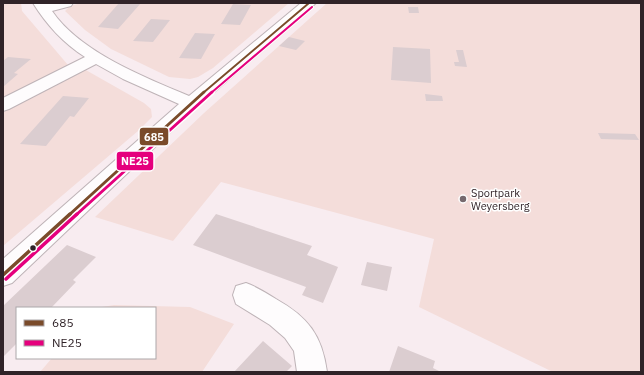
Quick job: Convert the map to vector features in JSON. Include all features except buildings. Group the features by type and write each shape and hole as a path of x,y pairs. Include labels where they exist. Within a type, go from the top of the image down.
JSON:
{"street":[{"path":"66,3 42,6 59,29 95,58 191,103"},
{"path":"3,275 191,103 309,3"},
{"path":"3,105 95,58"},
{"path":"246,295 288,323 298,332 307,345 312,372"}],"shaded area":[{"path":"3,3 21,3 22,11 68,65 3,98"},
{"path":"81,3 289,3 213,68 198,77 190,79 169,77 111,49 85,30 65,11 70,6"},
{"name":"Sportpark Weyersberg","path":"327,3 641,3 641,372 553,372 419,307 434,239 221,182 173,241 95,217 204,113"},
{"path":"84,69 144,103 151,109 152,117 138,131 3,246 3,112"},
{"path":"114,305 190,307 234,324 202,372 40,372 51,359 156,359 156,307 102,307"}],"transit line":[{"name":"685","path":"3,275 191,103 309,3"},
{"name":"NE25","path":"6,279 194,107 312,7"}],"place":[{"name":"Sportpark Weyersberg","path":"463,199"}]}
